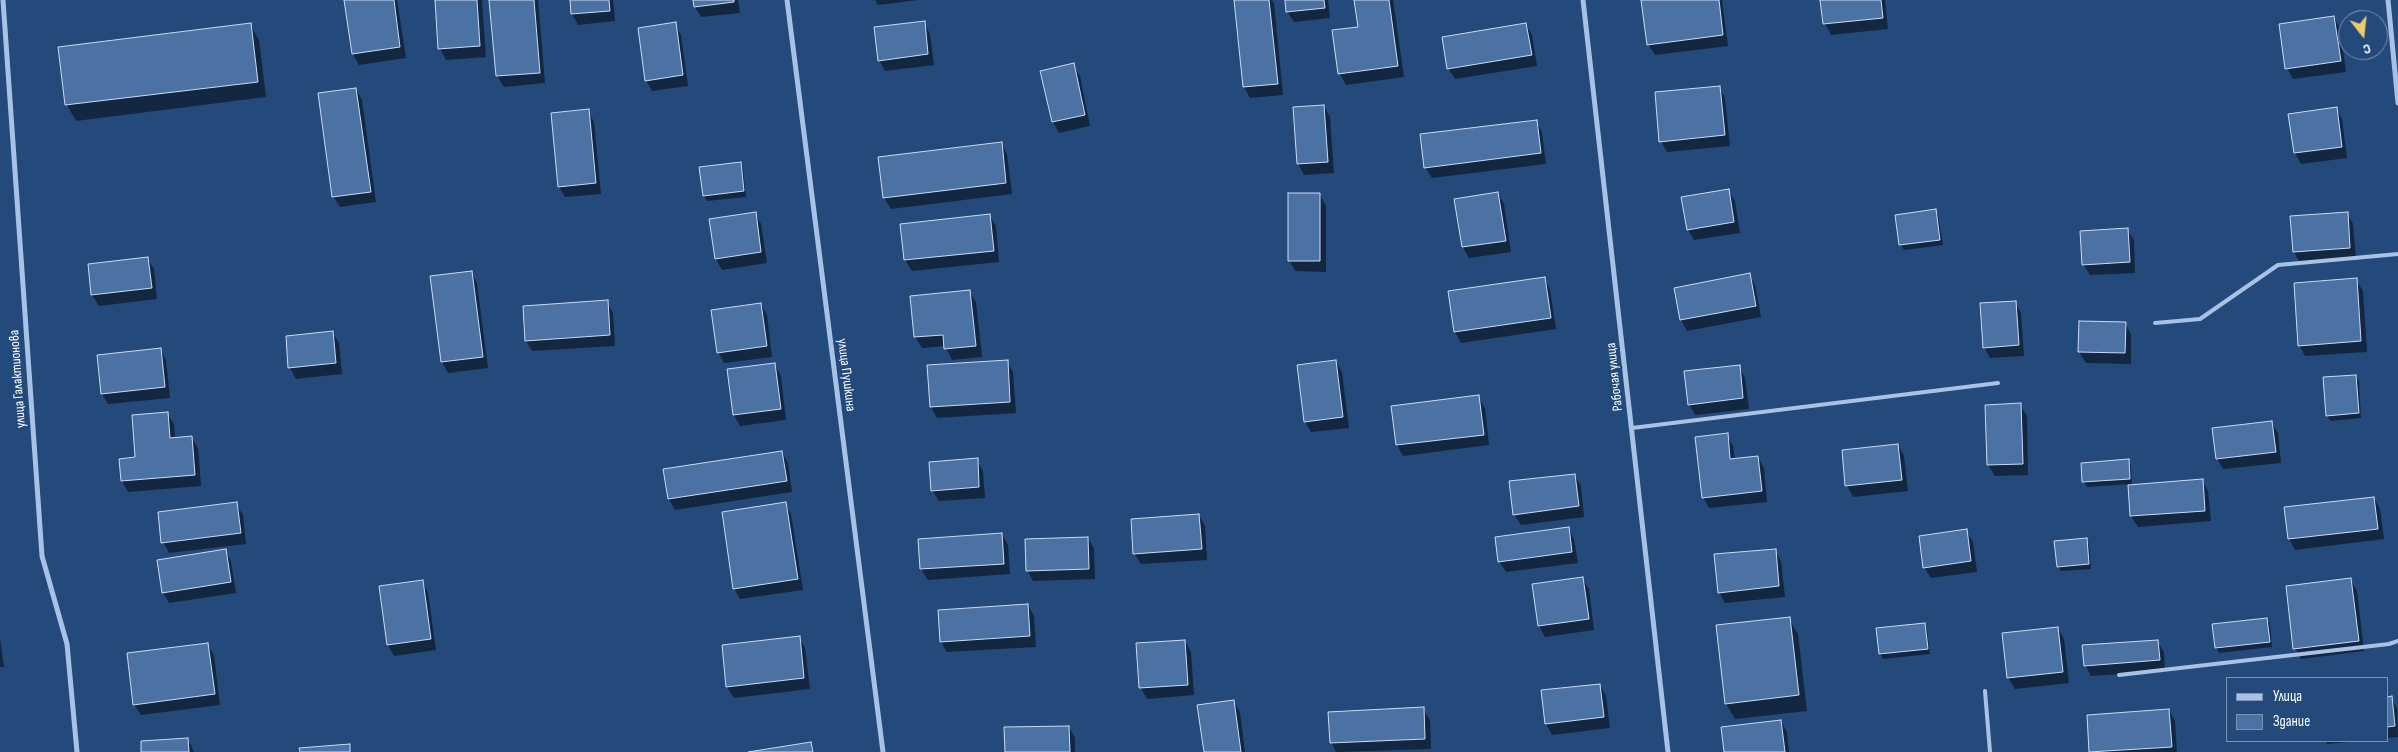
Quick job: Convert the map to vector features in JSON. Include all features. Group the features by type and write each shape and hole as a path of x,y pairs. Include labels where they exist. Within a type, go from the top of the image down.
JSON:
{"street":[{"name":"улица Галактионова","path":"2,0 42,556 67,644 77,752"},
{"name":"улица Пушкина","path":"787,0 883,752"},
{"name":"Рабочая улица","path":"1583,0 1668,752"},
{"path":"2388,0 2398,103"}],"lane":[{"path":"2155,323 2200,319 2278,265 2398,254"},
{"path":"1632,428 1998,383"},
{"path":"2119,675 2389,644 2398,640"},
{"path":"1985,691 1990,752"}],"building":[{"path":"344,0 394,0 400,47 352,54"},
{"path":"435,0 477,0 480,46 438,49"},
{"path":"489,0 534,0 540,73 496,76"},
{"path":"570,0 609,0 610,11 571,14"},
{"path":"693,0 734,0 734,2 694,7"},
{"path":"1234,0 1269,0 1278,84 1243,87"},
{"path":"1285,0 1324,0 1325,8 1286,12"},
{"path":"1354,0 1389,0 1398,66 1338,74 1332,30 1358,27"},
{"path":"1641,0 1719,0 1723,35 1647,45"},
{"path":"1820,0 1881,0 1883,18 1823,24"},
{"path":"2334,16 2338,42 2338,60 2341,61 2285,69 2279,24"},
{"path":"925,21 928,54 878,61 874,27"},
{"path":"676,22 683,75 645,81 638,28"},
{"path":"251,23 258,82 65,105 58,47"},
{"path":"1526,23 1532,55 1447,69 1442,37"},
{"path":"1074,63 1085,115 1052,122 1040,71"},
{"path":"1720,86 1725,135 1659,142 1655,92"},
{"path":"356,88 371,192 332,197 318,93"},
{"path":"1324,105 1328,162 1297,164 1293,107"},
{"path":"2337,107 2342,147 2294,153 2288,114"},
{"path":"589,109 596,183 558,187 551,113"},
{"path":"1537,120 1541,153 1424,168 1420,134"},
{"path":"1002,142 1006,183 883,198 878,157"},
{"path":"741,162 744,191 703,196 699,167"},
{"path":"1729,189 1734,222 1687,230 1681,197"},
{"path":"1498,192 1506,241 1462,247 1454,199"},
{"path":"1288,193 1320,193 1320,261 1288,261"},
{"path":"1936,209 1940,240 1899,245 1895,215"},
{"path":"756,212 761,252 715,259 709,219"},
{"path":"2348,212 2350,248 2293,252 2290,216"},
{"path":"990,214 994,251 904,260 900,224"},
{"path":"2128,228 2130,262 2082,265 2080,231"},
{"path":"148,257 152,288 91,295 88,264"},
{"path":"472,271 483,357 441,362 430,276"},
{"path":"1750,273 1756,306 1680,320 1674,288"},
{"path":"1545,277 1551,318 1454,332 1448,291"},
{"path":"2357,278 2361,341 2298,346 2294,283"},
{"path":"970,290 976,346 944,349 943,335 914,337 910,296"},
{"path":"608,300 610,335 525,341 523,306"},
{"path":"2016,301 2019,345 1983,348 1980,303"},
{"path":"761,303 767,346 717,353 711,310"},
{"path":"2079,321 2126,322 2125,353 2078,352"},
{"path":"333,331 336,363 288,368 286,336"},
{"path":"161,348 165,387 101,394 97,355"},
{"path":"1008,360 1010,402 930,407 927,365"},
{"path":"1336,360 1343,417 1304,422 1297,365"},
{"path":"775,363 781,409 733,415 727,369"},
{"path":"1740,365 1743,398 1688,405 1684,371"},
{"path":"2356,375 2359,413 2326,416 2323,377"},
{"path":"1479,395 1484,435 1396,445 1391,406"},
{"path":"2021,403 2023,464 1987,465 1985,405"},
{"path":"168,412 170,438 192,436 195,475 121,481 119,459 135,457 132,415"},
{"path":"2272,421 2276,452 2216,459 2212,428"},
{"path":"1728,433 1730,459 1758,456 1762,491 1702,498 1695,437"},
{"path":"1898,444 1902,480 1845,486 1842,450"},
{"path":"782,451 787,481 668,499 663,469"},
{"path":"978,458 979,487 931,491 929,462"},
{"path":"2129,459 2130,479 2082,482 2081,463"},
{"path":"1575,474 1579,506 1513,515 1509,481"},
{"path":"2203,479 2205,511 2130,516 2128,485"},
{"path":"2374,497 2378,529 2288,539 2284,507"},
{"path":"237,502 241,533 161,543 158,512"},
{"path":"786,502 798,579 733,589 722,512"},
{"path":"1199,514 1202,549 1133,554 1131,519"},
{"path":"1569,527 1572,552 1498,562 1495,537"},
{"path":"1967,529 1971,561 1923,568 1919,536"},
{"path":"1002,533 1004,564 920,569 918,539"},
{"path":"1088,537 1089,569 1026,571 1025,539"},
{"path":"2087,538 2089,564 2057,567 2054,541"},
{"path":"226,549 231,582 162,593 157,560"},
{"path":"1776,549 1779,586 1718,593 1714,554"},
{"path":"1583,577 1589,619 1538,626 1532,584"},
{"path":"2351,578 2359,641 2293,649 2286,586"},
{"path":"423,580 431,639 387,645 379,586"},
{"path":"1028,604 1030,636 940,642 938,610"},
{"path":"1790,617 1799,695 1725,704 1716,625"},
{"path":"2267,618 2270,642 2215,648 2212,624"},
{"path":"1925,623 1928,649 1879,654 1876,628"},
{"path":"2058,627 2063,672 2007,678 2002,633"},
{"path":"800,636 804,678 726,687 722,645"},
{"path":"1185,640 1188,685 1139,688 1136,643"},
{"path":"2158,640 2160,660 2084,666 2082,645"},
{"path":"208,643 215,694 133,705 127,653"},
{"path":"1600,684 1604,717 1545,724 1541,690"},
{"path":"2392,696 2395,726 2388,727 2388,697"},
{"path":"1234,700 1241,752 1204,752 1197,705"},
{"path":"1424,707 1425,739 1330,743 1328,712"},
{"path":"2169,709 2172,747 2089,752 2087,715"},
{"path":"1781,720 1785,752 1724,752 1721,727"},
{"path":"1069,726 1070,752 1005,752 1004,727"},
{"path":"188,738 189,752 141,752 141,741"},
{"path":"811,742 813,752 748,752"},
{"path":"350,744 350,752 300,752 299,748"}]}
